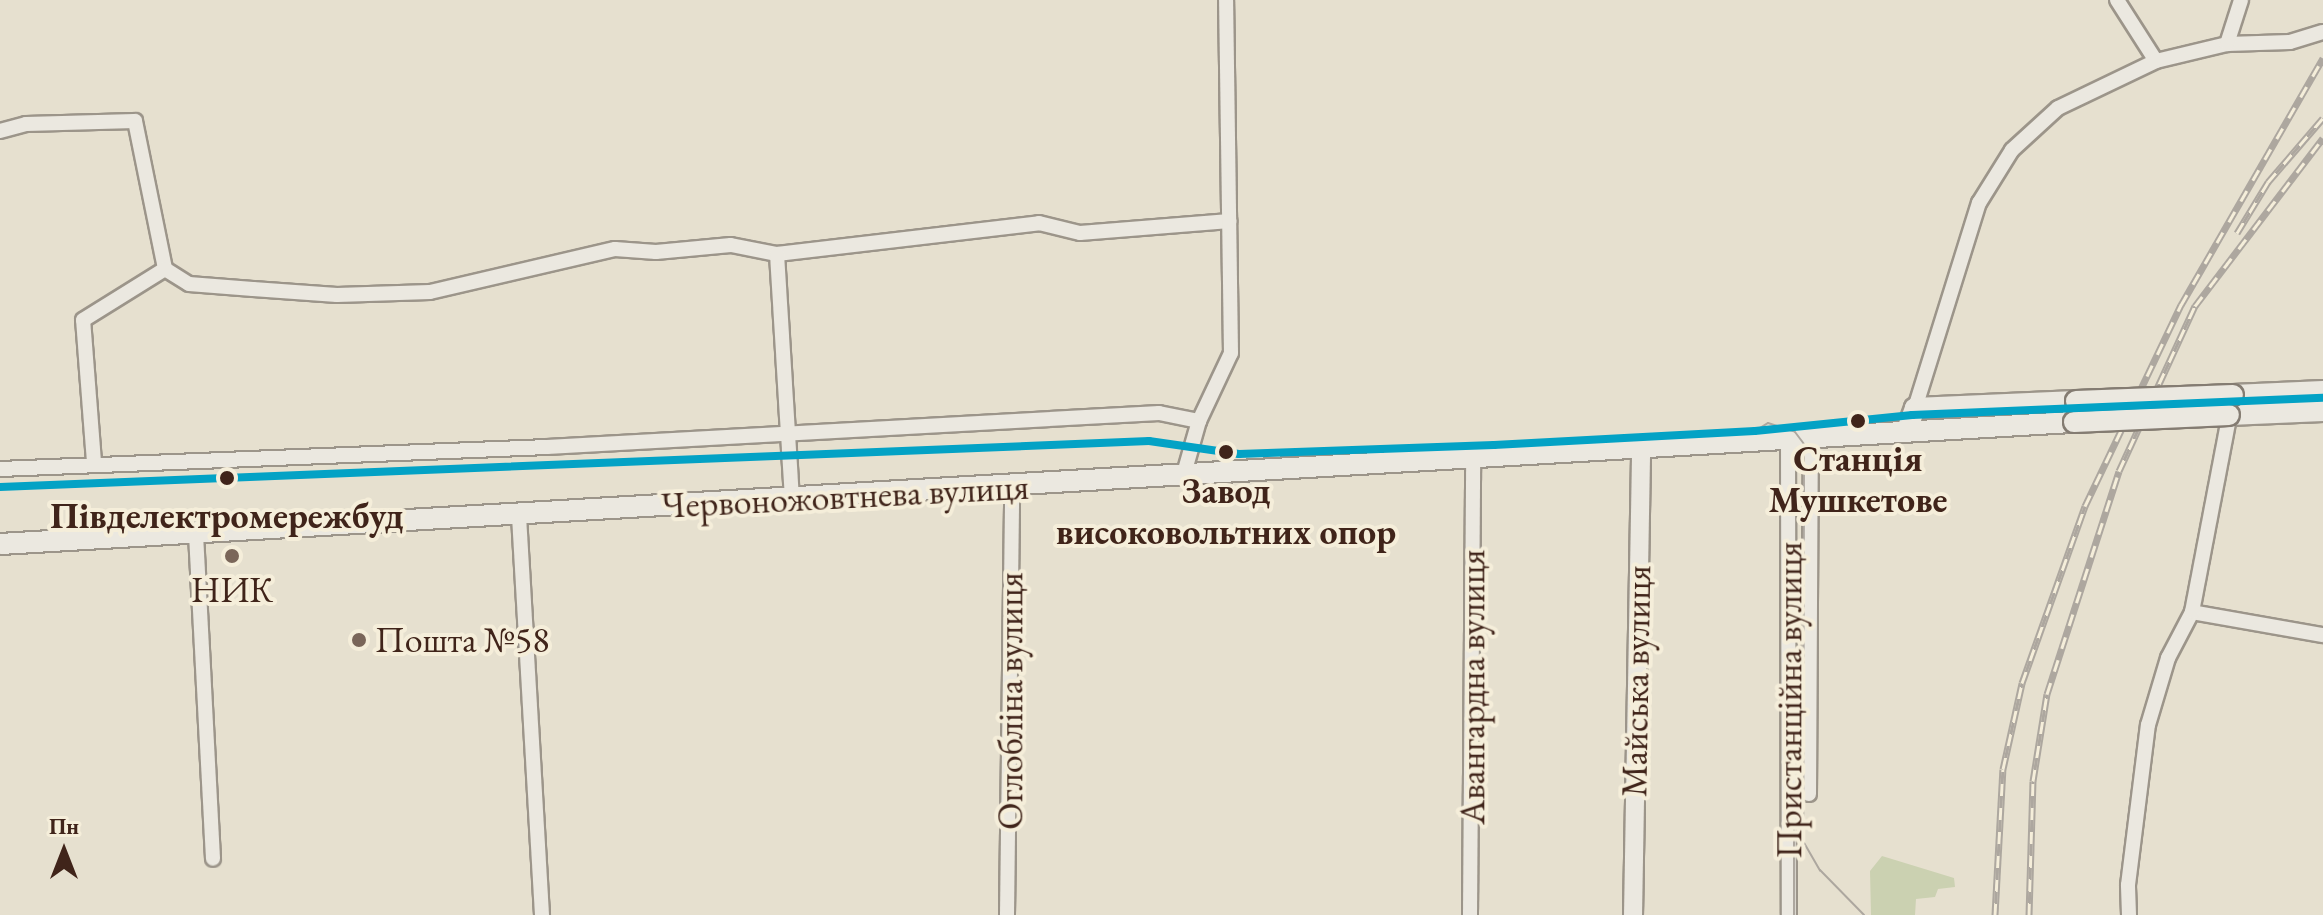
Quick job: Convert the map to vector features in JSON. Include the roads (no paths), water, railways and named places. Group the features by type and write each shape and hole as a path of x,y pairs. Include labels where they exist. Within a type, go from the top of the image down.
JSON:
{"main road":[{"path":"2231,405 2323,391"},
{"path":"1907,430 1915,408 2076,401 2323,411"},
{"name":"Червоножовтнева вулиця","path":"0,544 1183,477 2074,422 2231,405"}],"street":[{"path":"1183,477 1199,421 1231,353 1226,0"},
{"path":"2117,0 2156,61"},
{"path":"2227,44 2241,0"},
{"path":"1915,408 1979,203 2012,150 2058,108 2156,61 2227,44 2290,42 2323,32"},
{"path":"0,131 26,124 135,121 165,269 189,284 337,295 430,292 615,249 656,252 731,245 777,254 1039,223 1080,233 1230,221"},
{"path":"777,254 792,499"},
{"path":"94,462 83,320 165,269"},
{"path":"2129,915 2128,885 2148,725 2168,658 2192,612 2231,405"},
{"path":"0,469 94,462 302,458 1159,413 1199,421"},
{"name":"Пристанційна вулиця","path":"1809,794 1811,436"},
{"name":"Пристанційна вулиця","path":"1788,438 1789,915"},
{"name":"Майська вулиця","path":"1633,915 1641,448"},
{"name":"Авангардна вулиця","path":"1470,915 1473,458"},
{"name":"Оглобліна вулиця","path":"1007,915 1012,486"},
{"path":"519,516 542,915"},
{"path":"196,534 213,859"},
{"path":"2192,612 2323,635"}],"tram line":[{"path":"1755,431 1768,423 1795,432 1804,444 1803,841 1820,870 1864,915"},
{"path":"1794,828 1794,915"}],"railway":[{"path":"1995,915 2003,769 2022,683 2085,506 2181,305 2323,58"},
{"path":"2237,233 2268,182 2323,118"},
{"path":"2029,915 2033,781 2047,694 2119,471 2195,306 2323,138"}],"place":[{"name":"Станція Мушкетове","path":"1858,421"},
{"name":"Завод високовольтних опор","path":"1226,452"},
{"name":"Півделектромережбуд","path":"227,478"},
{"name":"НИК","path":"232,556"},
{"name":"Пошта №58","path":"359,640"}]}
